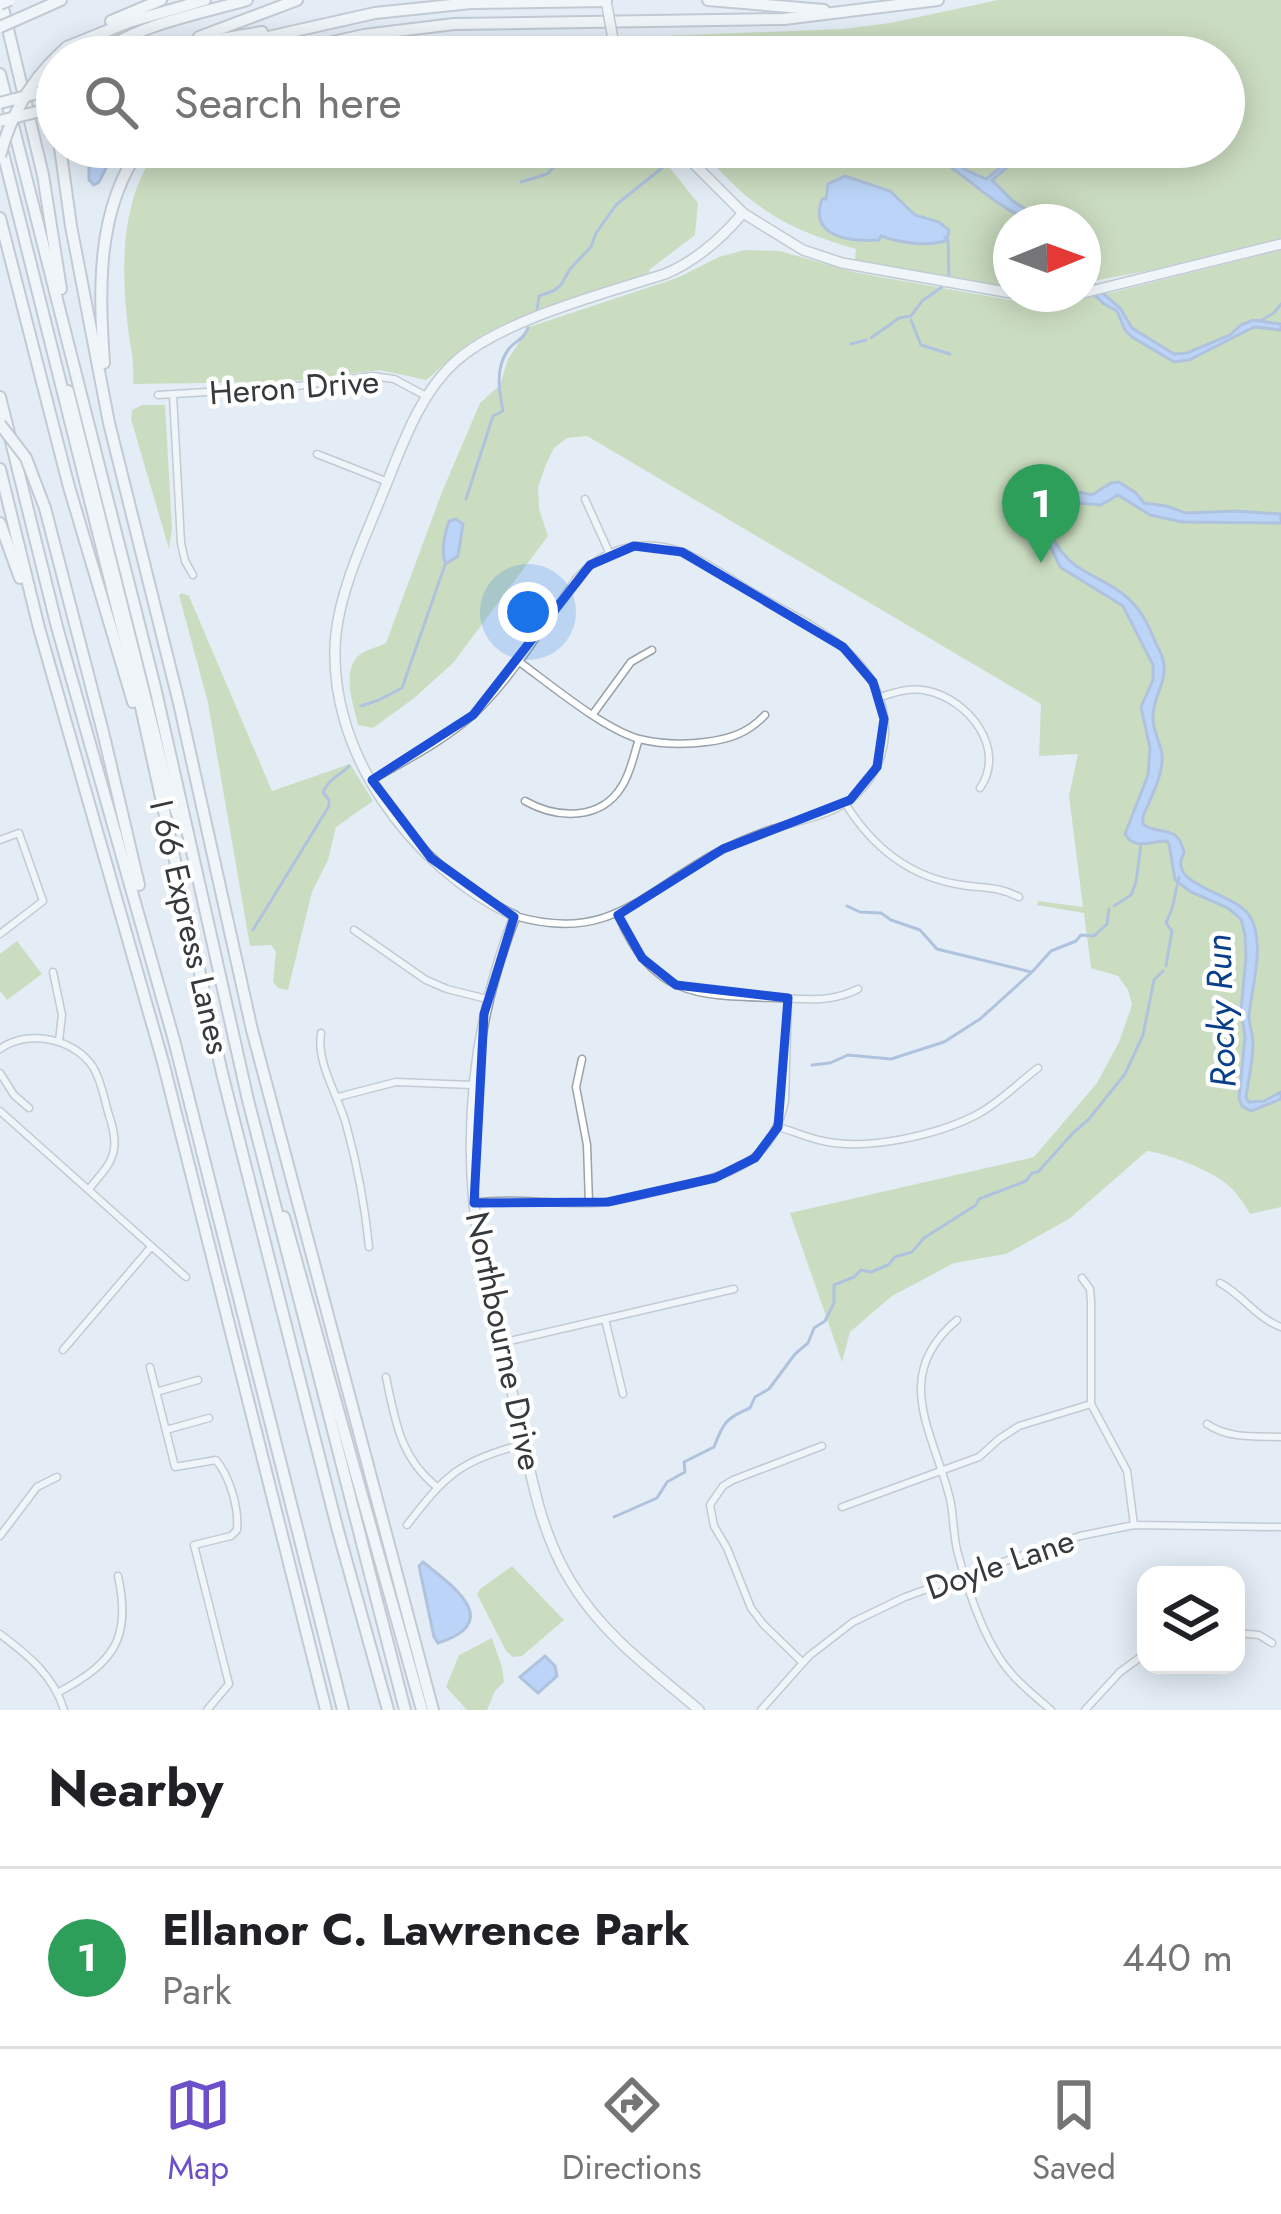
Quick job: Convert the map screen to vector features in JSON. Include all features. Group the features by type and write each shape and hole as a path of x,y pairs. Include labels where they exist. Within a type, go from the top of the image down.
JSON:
{"highway":[{"path":"0,27 61,0"},
{"path":"86,36 161,0"},
{"path":"94,36 206,0"},
{"path":"127,36 247,0"},
{"path":"203,36 297,0"},
{"path":"507,0 606,2"},
{"path":"708,0 803,9 897,6"},
{"path":"364,36 473,22 761,20 938,0"},
{"path":"4,1 36,144"},
{"path":"240,36 436,6 530,1"},
{"path":"277,36 343,19"},
{"path":"0,74 134,599 248,1100 405,1710"},
{"path":"0,156 10,125 36,79"},
{"path":"0,103 36,94"},
{"path":"0,121 36,112"},
{"name":"I 66 Express Lanes","path":"0,141 135,680 227,1092 388,1710"},
{"path":"41,168 68,340"},
{"path":"63,168 113,438 269,1100 433,1710"},
{"path":"113,438 104,360 104,245 113,200 127,168"},
{"path":"0,218 65,475 160,791"},
{"path":"46,330 74,409 167,784 194,863"},
{"name":"I 66 Express Lanes","path":"0,397 47,591 152,953 343,1710"},
{"path":"0,424 32,468 44,508 121,806 152,953"},
{"path":"0,469 47,655 158,1042 326,1710"},
{"path":"0,523 47,655"},
{"path":"248,1100 422,1710"}],"street":[{"path":"606,2 612,36"},
{"path":"698,168 743,213 821,256 993,290"},
{"path":"372,780 460,725 485,703 590,565 609,552 645,545 682,552 844,647 866,671 880,697 885,734 880,759 864,787 845,803 723,849 618,915 561,924 515,916 473,893 431,858 396,818 372,780 343,718 335,647 345,590 426,397 452,364 526,322 675,269 715,243 743,213"},
{"path":"1101,289 1281,244"},
{"name":"Heron Drive","path":"158,395 373,376 394,379 426,397"},
{"path":"173,395 182,549 193,574"},
{"path":"317,454 388,482"},
{"path":"585,499 609,552"},
{"path":"593,714 631,662 652,650"},
{"path":"518,661 593,714 639,739 681,744 716,741 748,731 765,715"},
{"path":"880,697 920,690 942,695 962,707 988,747 991,762 980,788"},
{"path":"525,801 550,813 578,814 602,806 623,785 639,739"},
{"path":"845,803 874,841 910,869 952,884 1001,888 1019,896"},
{"path":"0,840 19,833 43,902 0,934"},
{"path":"618,915 642,958 676,985 717,997 836,999 858,989"},
{"name":"Northbourne Drive","path":"515,916 487,999 472,1085 474,1203 481,1258 546,1531 560,1564 610,1633 692,1708"},
{"path":"354,930 426,980 487,999"},
{"path":"53,972 62,1015 58,1041"},
{"path":"474,1203 514,1199 608,1202 723,1176 755,1158 778,1126 785,1101 788,998"},
{"path":"321,1033 320,1054 338,1097 355,1160 369,1247"},
{"path":"0,1049 25,1038 58,1041 94,1068 115,1150 89,1189"},
{"path":"581,1059 576,1087 587,1145 590,1203"},
{"path":"778,1126 844,1144 889,1141 978,1114 1037,1068"},
{"path":"0,1072 29,1108"},
{"path":"338,1097 396,1082 472,1085"},
{"path":"0,1111 186,1276"},
{"path":"63,1350 151,1247"},
{"path":"1082,1278 1091,1301 1091,1404 1127,1471 1134,1525"},
{"path":"1220,1283 1257,1315 1281,1327"},
{"path":"501,1343 734,1289"},
{"path":"605,1319 623,1394"},
{"path":"956,1320 927,1355 920,1387 924,1423 950,1499 958,1556 986,1631 1000,1660 1051,1710"},
{"path":"150,1367 175,1467 216,1460 224,1470 238,1518 231,1536 194,1545 229,1684 207,1710"},
{"path":"386,1377 405,1451 437,1487"},
{"path":"156,1392 199,1380"},
{"path":"842,1508 979,1456 1019,1426 1091,1404"},
{"path":"166,1430 209,1418"},
{"path":"1207,1424 1232,1435 1281,1437"},
{"path":"407,1526 437,1487 476,1460 524,1444"},
{"path":"802,1662 751,1608 714,1526 710,1504 733,1480 822,1446"},
{"path":"0,1536 37,1487 58,1478"},
{"name":"Doyle Lane","path":"761,1710 802,1662 868,1613 1080,1536 1134,1525 1281,1528"},
{"path":"59,1692 89,1676 116,1643 123,1598 118,1576"},
{"path":"0,1634 28,1656 59,1692 64,1710"},
{"path":"1245,1634 1272,1643"},
{"path":"1084,1710 1137,1660"}],"highlighted area":[{"path":"634,546 682,552 843,647 873,682 884,719 877,767 850,800 723,849 618,915 642,958 676,985 788,998 778,1127 755,1158 715,1178 608,1202 474,1203 484,1014 514,917 431,858 372,780 473,715 590,565"}],"green space":[{"path":"998,0 1281,0 1281,241 1101,280 1101,204 993,204 993,286 855,261 856,249 768,212 718,168 1245,168 1245,36 664,36 843,29"},
{"path":"146,168 670,168 698,203 695,235 649,270 650,275 557,303 490,331 426,380 380,370 284,382 133,384 125,251"},
{"path":"745,250 780,251 853,272 993,297 993,312 1101,312 1101,295 1281,250 1281,1207 1250,1214 1217,1177 1147,1151 1069,1219 1006,1254 954,1263 892,1296 850,1332 842,1362 790,1213 1034,1157 1097,1083 1119,1042 1132,1005 1128,990 1118,976 1091,968 1084,913 1037,905 1038,901 1083,907 1069,796 1078,754 1039,756 1041,704 587,436 567,438 554,448 538,487 548,536 453,663 373,728 358,725 350,690 350,671 358,656 386,643 480,403 500,385 508,359 529,327 677,278"},
{"path":"165,405 169,549 131,419 132,410"},
{"path":"182,593 189,596 272,791 350,764 373,801 336,827 328,860 312,892 288,990 273,982 276,952 271,945 250,946 208,703"},
{"path":"17,941 42,974 7,1000 0,991 0,954"},
{"path":"512,1566 564,1620 522,1656 513,1657 477,1594"},
{"path":"492,1638 504,1682 487,1710 467,1710 446,1687 459,1655"}],"water":[{"path":"89,168 106,168 99,182 94,185"},
{"path":"950,168 963,168 986,179 1006,168 992,180 1018,204 1000,204"},
{"path":"845,176 890,191 915,215 949,230 947,240 922,244 881,236 879,240 857,240 827,230 819,212 822,199 826,199 828,184"},
{"path":"1101,292 1120,308 1132,328 1174,354 1230,335 1253,320 1281,324 1281,330 1254,327 1189,360 1174,362 1132,337 1117,311 1104,304"},
{"path":"1119,482 1144,503 1186,513 1281,514 1281,523 1182,522 1150,515 1118,495 1101,505 1063,507 1053,538 1073,563 1135,605 1163,658 1153,718 1162,761 1143,824 1177,837 1184,853 1184,873 1241,907 1254,926 1257,951 1249,1016 1253,1050 1246,1098 1264,1101 1281,1092 1281,1099 1251,1111 1239,1098 1246,957 1241,919 1175,880 1167,841 1138,844 1125,834 1148,775 1150,748 1141,707 1153,680 1153,665 1123,606 1060,567 1045,535 1047,515 1063,494 1092,495"},
{"path":"449,521 463,524 458,556 446,564 446,531"},
{"path":"423,1562 459,1593 470,1615 458,1635 438,1643 419,1566"},
{"path":"545,1656 557,1676 538,1693 520,1677"}],"waterway":[{"path":"521,182 553,168"},
{"path":"537,311 539,296 561,285 616,205 662,168"},
{"path":"945,237 949,276"},
{"path":"871,338 899,318 911,316 942,287"},
{"path":"1260,321 1281,304"},
{"path":"911,320 921,345 950,354"},
{"path":"466,499 493,416 503,411 501,364 528,328"},
{"path":"851,344 866,340"},
{"path":"361,706 402,688 446,562"},
{"path":"253,930 329,806 323,792 349,766"},
{"path":"1114,906 1131,895 1141,844"},
{"path":"1166,966 1172,931 1166,923 1179,877"},
{"path":"847,906 881,913 920,930 937,949 1031,972"},
{"path":"812,1065 848,1055 891,1059 944,1042 980,1019 1051,951 1081,935 1094,936 1107,924 1109,909"},
{"path":"614,1517 657,1498 667,1482 685,1472 684,1462 714,1447 726,1422 769,1389 808,1343 814,1328 825,1321 834,1303 834,1285 912,1252 979,1199 1038,1172 1125,1074 1143,1035 1154,980 1163,971"}],"place":[{"name":"Ellanor C. Lawrence Park","path":"1041,563"}],"water label":[{"name":"Rocky Run","path":"1220,1011"}]}
